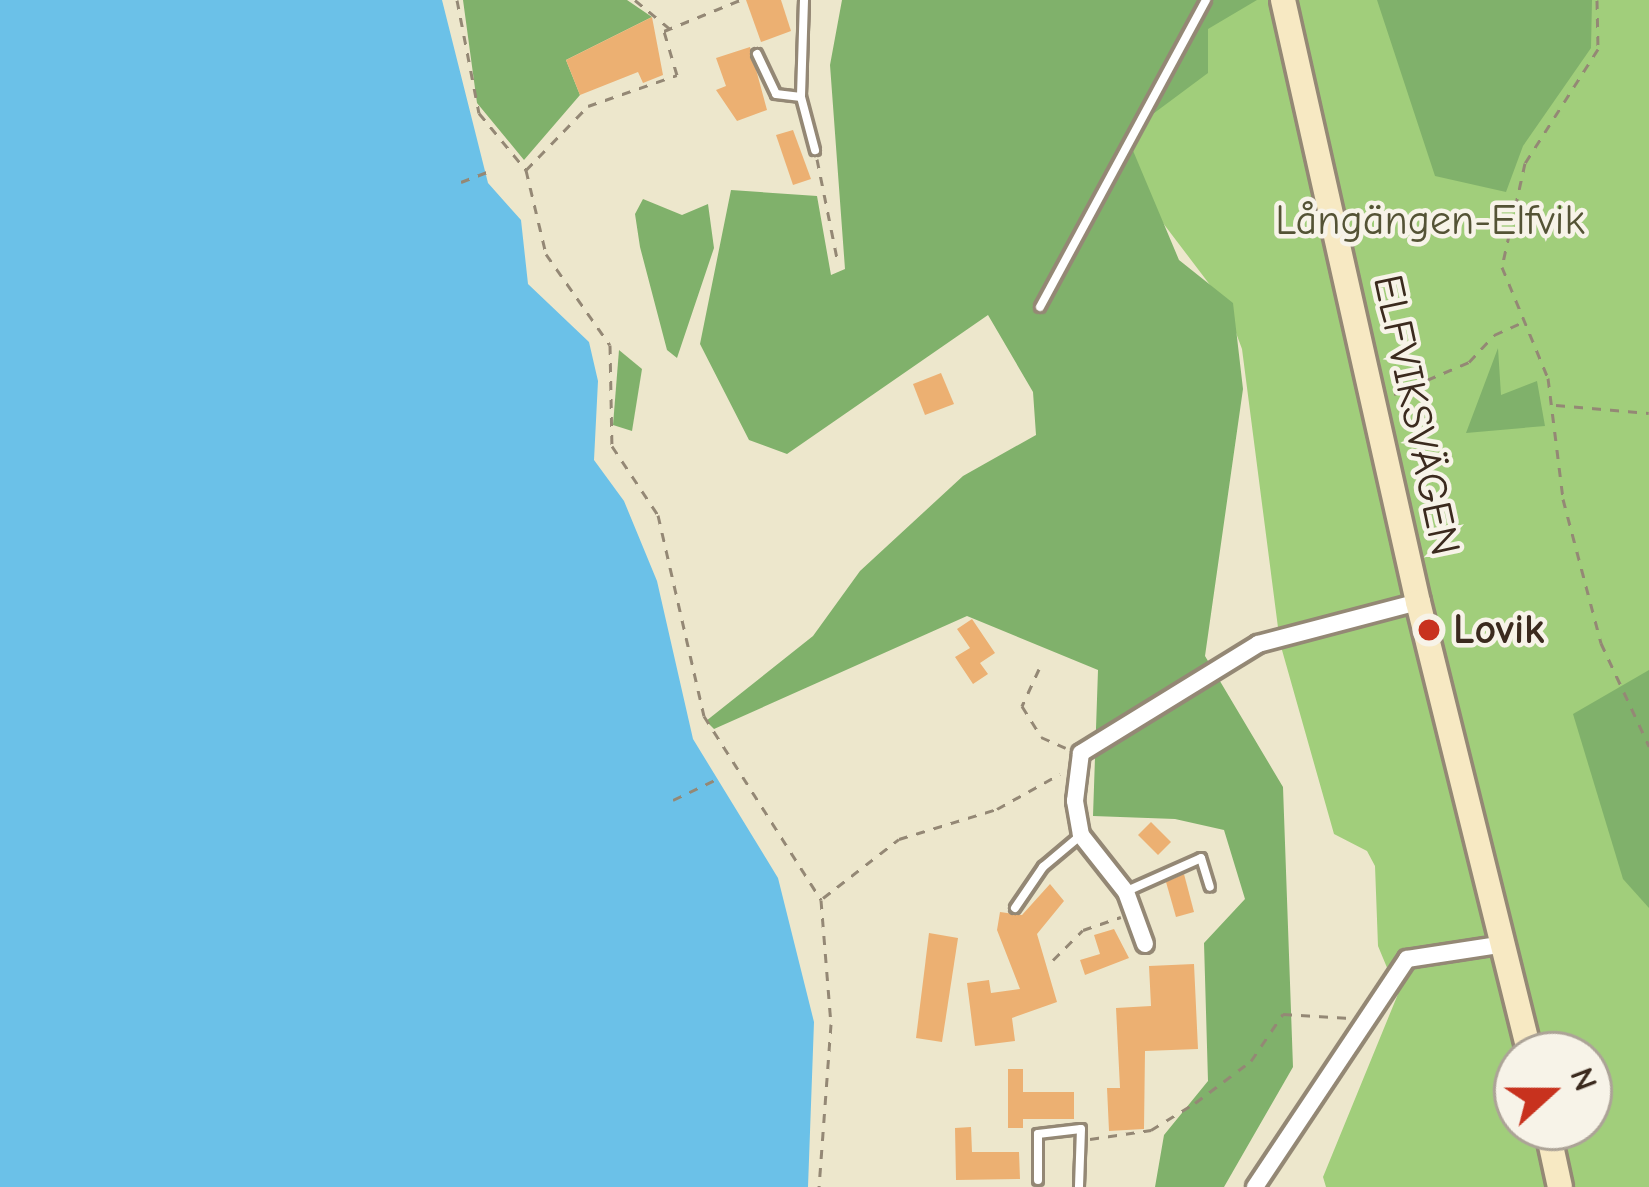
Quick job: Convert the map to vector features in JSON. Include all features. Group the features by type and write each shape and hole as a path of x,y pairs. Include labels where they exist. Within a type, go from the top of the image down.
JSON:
{"street":[{"name":"ELFVIKSVÄGEN","path":"1283,0 1418,602 1525,1031"},
{"path":"1145,944 1126,892 1082,835 1079,759 1258,644 1418,602"},
{"path":"1256,1187 1407,959 1505,944"},
{"path":"1552,1151 1560,1187"}],"lane":[{"path":"804,0 801,97 815,150"},
{"path":"1040,307 1205,0"},
{"path":"757,54 776,94 801,97"},
{"path":"1015,908 1043,867 1082,835"},
{"path":"1126,892 1201,858 1210,887"},
{"path":"1038,1180 1038,1134 1081,1130 1079,1187"}],"path":[{"path":"457,0 479,113 526,170 546,254 610,345 612,446 658,515 704,716 821,899 831,1024 819,1187"},
{"path":"635,0 670,28"},
{"path":"526,170 588,106 677,75 664,31 740,0"},
{"path":"1597,0 1598,49 1525,163 1506,226 1502,267 1526,320 1553,404 1574,553 1630,719 1649,746"},
{"path":"815,150 838,263"},
{"path":"461,182 489,171"},
{"path":"1375,402 1468,362 1494,335 1526,320"},
{"path":"1553,404 1649,413"},
{"path":"821,899 899,838 997,808 1079,759 1031,728 1022,706 1040,669"},
{"path":"673,800 717,779"},
{"path":"1053,960 1082,930 1134,913"},
{"path":"1081,1140 1150,1130 1195,1103 1251,1061 1283,1014 1370,1019"}],"green space":[{"path":"463,0 627,0 652,17 566,60 580,95 524,160 477,103"},
{"path":"842,0 1257,0 1208,29 1208,73 1126,134 1179,260 1233,303 1243,389 1205,656 1283,787 1293,1067 1224,1187 1155,1187 1164,1135 1208,1081 1204,943 1245,899 1224,830 1175,819 1093,816 1098,670 967,616 714,729 706,721 813,636 860,571 963,476 1036,435 1033,392 988,315 787,454 749,440 700,344 731,190 817,196 831,275 845,269 830,65"},
{"name":"Långängen-Elfvik","path":"1141,0 1649,0 1649,1187 1326,1187 1323,1177 1398,994 1378,946 1375,866 1367,851 1334,834 1280,643 1242,349 1226,306 1106,148"},
{"path":"1377,0 1592,0 1591,48 1523,146 1506,192 1435,176"},
{"path":"643,199 682,215 708,204 714,248 677,358 667,350 640,247 635,214"},
{"path":"1498,348 1501,395 1537,381 1545,426 1466,433"},
{"path":"619,350 642,369 632,431 613,425"},
{"path":"1649,670 1649,908 1623,879 1573,714"}],"water":[{"path":"0,0 442,0 488,183 521,220 528,284 589,342 598,381 594,460 624,501 657,581 693,739 778,878 814,1022 808,1187 0,1187"}],"building":[{"path":"746,0 781,0 791,31 761,42"},
{"path":"652,17 663,75 643,83 638,72 580,95 566,60"},
{"path":"750,47 767,110 737,121 716,90 726,86 716,58"},
{"path":"793,130 811,179 793,185 776,135"},
{"path":"941,373 954,404 925,415 913,384"},
{"path":"972,619 995,653 980,663 988,674 973,684 955,657 970,648 957,629"},
{"path":"1151,822 1171,842 1158,855 1138,835"},
{"path":"1184,874 1194,912 1176,917 1166,882"},
{"path":"1050,884 1064,901 1037,934 1057,1002 1012,1018 1015,1041 975,1046 967,983 989,980 991,993 1020,989 997,930 1000,912 1022,915"},
{"path":"1114,929 1129,958 1085,975 1080,960 1100,954 1094,935"},
{"path":"929,933 958,938 942,1042 916,1038"},
{"path":"1194,964 1198,1049 1145,1051 1144,1129 1109,1131 1107,1088 1120,1088 1116,1008 1151,1006 1149,966"},
{"path":"1008,1069 1023,1069 1023,1092 1074,1092 1074,1119 1023,1119 1023,1128 1008,1128"},
{"path":"971,1127 972,1152 1019,1152 1020,1179 956,1180 955,1128"}],"place":[{"name":"Lovik","path":"1429,630"}]}
